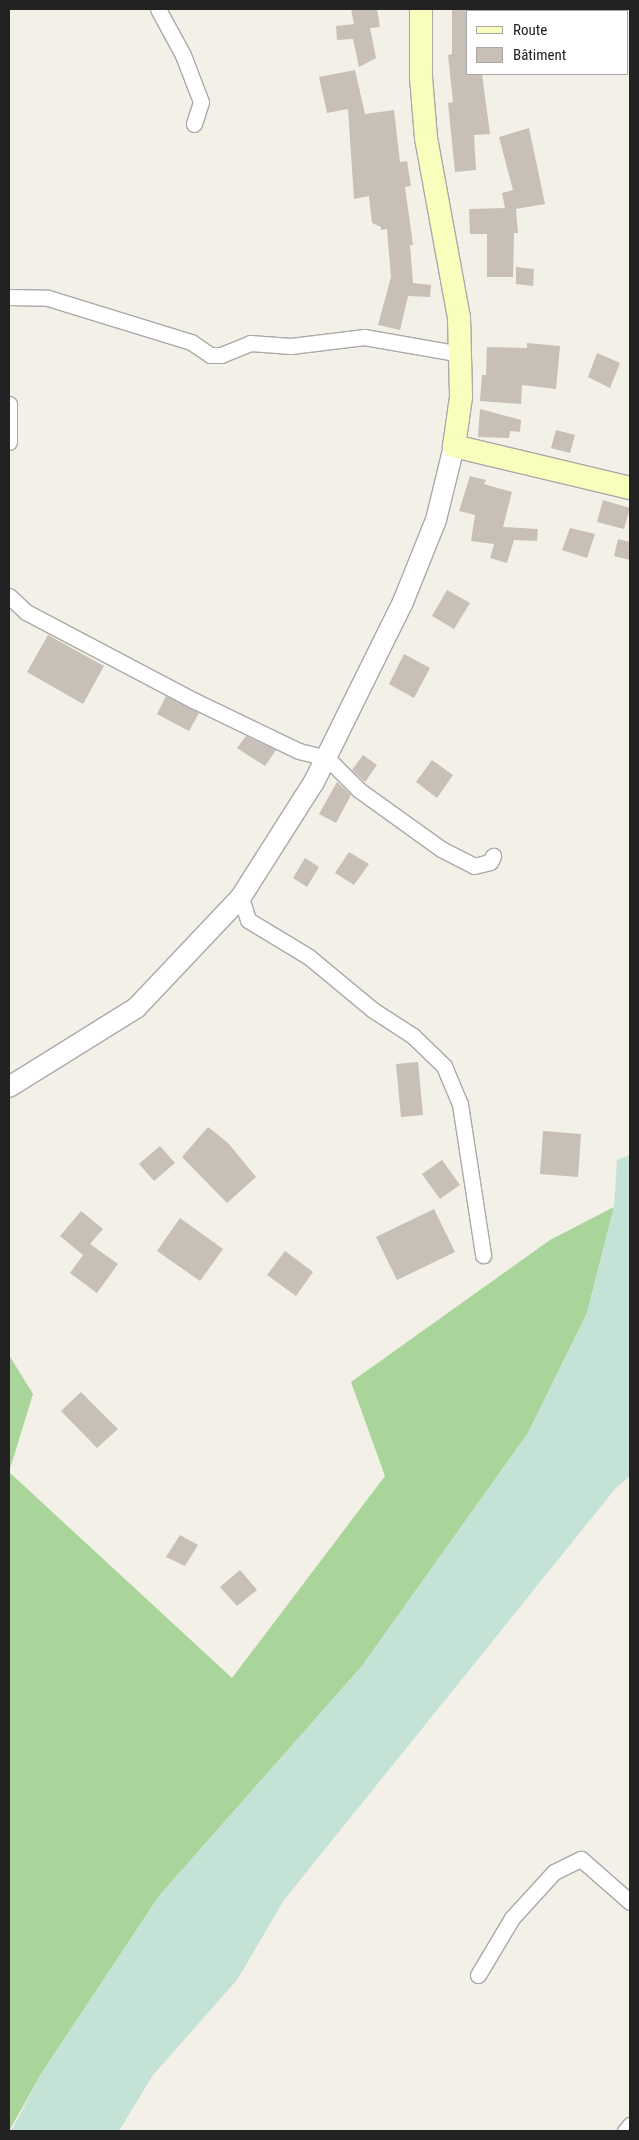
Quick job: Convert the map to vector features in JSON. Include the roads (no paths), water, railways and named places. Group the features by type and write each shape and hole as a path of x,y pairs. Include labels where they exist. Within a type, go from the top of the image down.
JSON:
{"main road":[{"path":"421,9 420,77 426,138 459,318 461,397 454,446 630,488"}],"street":[{"path":"158,9 183,55 201,102 194,124"},
{"path":"9,297 48,298 191,342 210,356 221,355 250,342 291,346 364,337 461,354"},
{"path":"9,404 9,442"},
{"path":"9,1087 136,1008 241,897 280,840 327,758 407,593 436,520 454,446"},
{"path":"9,596 26,612 193,700 299,750 327,758 359,790 441,849 474,866 490,862 493,856"},
{"path":"241,897 248,920 309,957 373,1010 413,1036 444,1066 460,1104 483,1255"},
{"path":"478,1975 512,1918 554,1872 574,1862 581,1859 630,1902"},
{"path":"625,2131 630,2125"}]}
